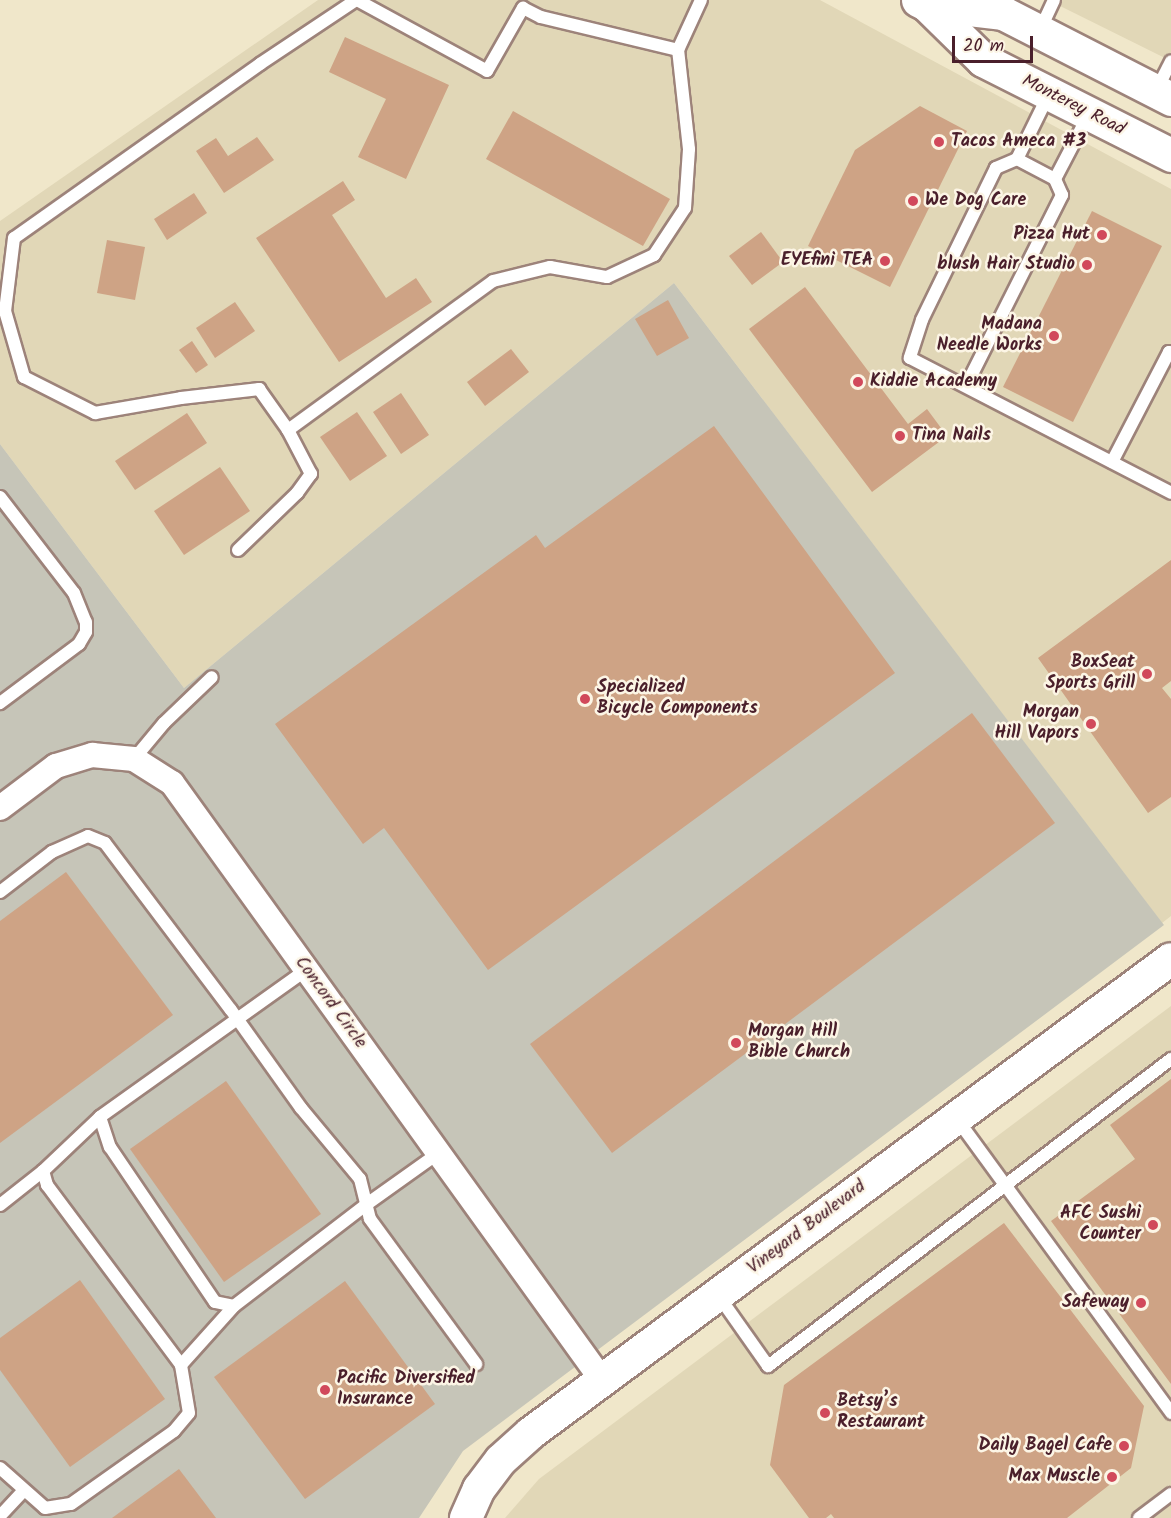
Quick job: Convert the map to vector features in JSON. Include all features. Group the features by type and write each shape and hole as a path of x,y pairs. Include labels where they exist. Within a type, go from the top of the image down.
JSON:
{"main road":[{"name":"Monterey Road","path":"922,2 1003,13 1163,95"},
{"name":"Monterey Road","path":"922,2 983,60 1171,155"}],"street":[{"name":"Concord Circle","path":"0,808 56,766 92,755 134,759 172,783 437,1154 602,1380"},
{"name":"Vineyard Boulevard","path":"466,1518 479,1489 501,1460 531,1433 1171,959"}],"lane":[{"path":"238,550 297,493 311,474 288,430 259,389 181,398 95,413 24,378 5,311 14,238 260,64 357,0 487,71 523,8 541,17 678,50"},
{"path":"288,430 493,281 550,267 607,277 654,255 685,208 689,149 678,50 701,0"},
{"path":"1039,31 1054,0"},
{"path":"1163,95 1171,61"},
{"path":"1049,94 1017,159 996,168 922,320 910,358 1171,493"},
{"path":"1055,179 1089,114"},
{"path":"966,386 1062,195 1055,179 1017,159"},
{"path":"1112,462 1169,351 1171,352"},
{"path":"0,497 74,593 86,622 86,632 79,644 0,703"},
{"path":"134,759 164,723 212,677"},
{"path":"0,892 52,852 88,836 105,843 236,1017 301,1108 360,1179 370,1219 476,1364"},
{"path":"0,1205 43,1171 100,1116 236,1017 306,970"},
{"path":"718,1295 768,1366 1171,1059"},
{"path":"100,1116 110,1147 215,1302 234,1306"},
{"path":"957,1118 1171,1413"},
{"path":"181,1365 234,1306 367,1204 437,1154"},
{"path":"0,1468 45,1508 71,1504 174,1431 189,1413 181,1365 47,1185 43,1171"},
{"path":"0,1516 24,1490"},
{"path":"1139,1518 1171,1494"}],"shaded area":[{"path":"318,0 820,0 1171,189 1171,916 1162,923 674,283 184,688 0,444 0,221"},
{"path":"1048,0 1171,0 1171,61"},
{"path":"674,283 1164,925 463,1451 419,1518 0,1518 0,444 184,688"},
{"path":"1171,1006 1171,1518 505,1518 539,1479"}],"building":[{"path":"345,37 449,85 406,179 358,157 386,99 329,72"},
{"path":"920,106 967,131 890,287 808,246 855,150"},
{"path":"513,111 670,199 643,246 486,159"},
{"path":"257,137 274,160 224,193 196,151 216,138 228,156"},
{"path":"343,181 355,200 332,215 386,298 416,278 432,302 339,362 256,238"},
{"path":"194,193 207,213 167,240 154,219"},
{"path":"1092,211 1162,246 1073,422 1003,387"},
{"path":"761,232 783,262 752,285 729,256"},
{"path":"107,240 145,247 135,300 97,293"},
{"path":"805,287 908,424 927,409 947,436 872,492 749,329"},
{"path":"668,300 689,338 657,356 635,319"},
{"path":"235,302 255,331 215,358 196,328"},
{"path":"192,341 208,365 196,373 179,350"},
{"path":"511,349 529,372 485,406 467,382"},
{"path":"401,393 429,435 401,454 373,412"},
{"path":"357,412 387,456 350,481 320,437"},
{"path":"187,413 207,443 135,490 115,461"},
{"name":"Specialized Bicycle Components","path":"714,426 895,673 488,970 384,828 363,844 275,724 536,535 545,548"},
{"path":"220,467 250,511 184,555 154,511"},
{"path":"1171,560 1171,681 1162,688 1171,699 1171,797 1148,813 1038,658"},
{"path":"972,713 1055,823 612,1153 530,1044"},
{"path":"66,872 173,1015 0,1143 0,921"},
{"name":"Safeway","path":"1171,1079 1171,1384 1051,1221 1135,1159 1110,1125"},
{"path":"226,1081 321,1214 224,1282 130,1149"},
{"path":"1004,1223 1144,1406 1131,1468 1067,1518 834,1518 831,1514 826,1518 809,1518 770,1465 784,1385"},
{"path":"80,1280 165,1399 70,1467 0,1370 0,1338"},
{"name":"Pacific Diversified Insurance","path":"345,1281 435,1404 305,1499 214,1377"},
{"path":"179,1469 216,1518 112,1518"}],"place":[{"name":"Tacos Ameca #3","path":"939,142"},
{"name":"We Dog Care","path":"913,201"},
{"name":"Pizza Hut","path":"1102,235"},
{"name":"EYEfini TEA","path":"885,261"},
{"name":"blush Hair Studio","path":"1087,265"},
{"name":"Madana Needle Works","path":"1054,336"},
{"name":"Kiddie Academy","path":"858,382"},
{"name":"Tina Nails","path":"900,436"},
{"name":"BoxSeat Sports Grill","path":"1147,674"},
{"name":"Specialized Bicycle Components","path":"585,699"},
{"name":"Morgan Hill Vapors","path":"1091,724"},
{"name":"Morgan Hill Bible Church","path":"736,1043"},
{"name":"AFC Sushi Counter","path":"1153,1225"},
{"name":"Safeway","path":"1141,1303"},
{"name":"Pacific Diversified Insurance","path":"325,1390"},
{"name":"Betsy’s Restaurant","path":"825,1413"},
{"name":"Daily Bagel Cafe","path":"1124,1446"},
{"name":"Max Muscle","path":"1112,1477"}]}
